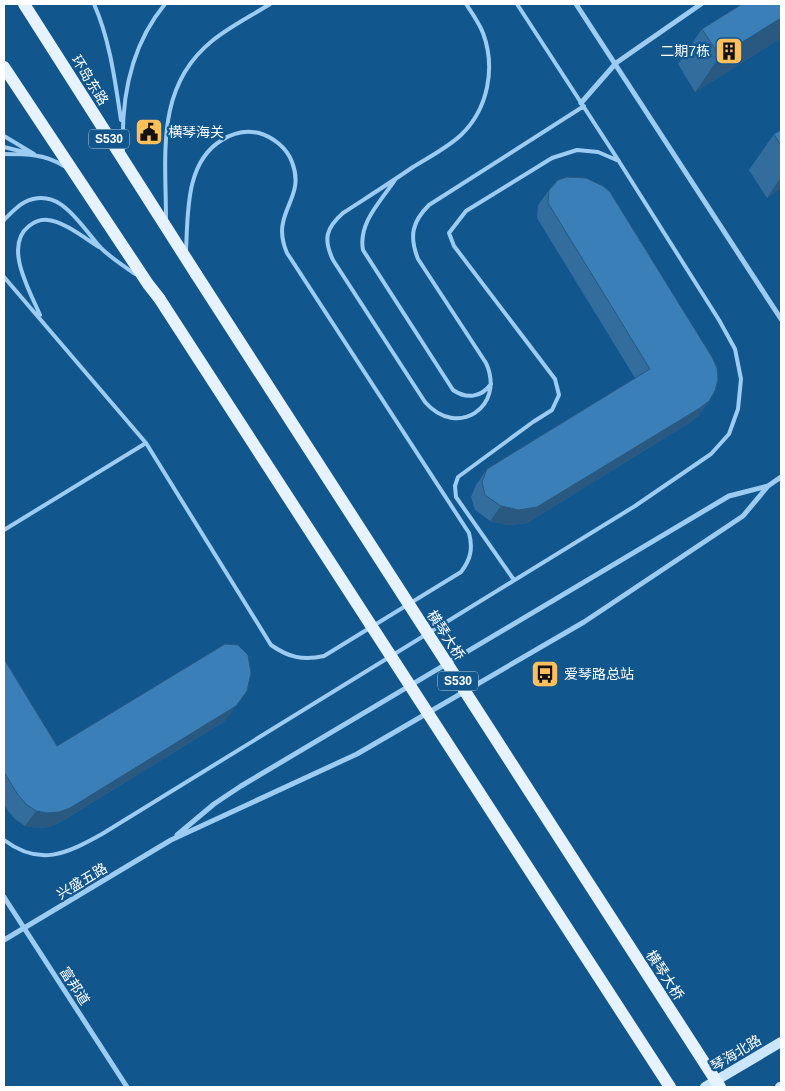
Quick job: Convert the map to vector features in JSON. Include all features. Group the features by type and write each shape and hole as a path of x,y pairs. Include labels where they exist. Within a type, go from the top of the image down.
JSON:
{"main road":[{"name":"环岛东路","path":"24,4 166,230 196,274"},
{"path":"4,67 159,298 670,1087"},
{"name":"横琴大桥","path":"196,274 720,1087"},
{"name":"琴海北路","path":"705,1087 781,1042"}],"street":[{"path":"576,4 781,319"},
{"path":"583,104 616,63 701,4"},
{"path":"171,840 357,754 576,626 743,516 768,486 781,477"},
{"path":"171,840 214,804 241,786 729,496 768,486"},
{"name":"兴盛五路","path":"4,940 171,840"},
{"name":"富邦道","path":"4,898 127,1087"}],"lane":[{"path":"94,4 101,20 108,47 122,125 123,161"},
{"path":"122,125 128,82 135,55 152,20 165,4"},
{"path":"166,230 165,141 167,118 173,96 182,76 196,57 212,41 270,4"},
{"path":"466,4 483,32 489,54 490,76 485,98 475,118 460,135 342,213 333,222 327,234 327,248 332,260 432,410 450,418 461,418 471,415 486,402 492,382 486,363 418,259 413,248 412,236 415,224 430,205 583,104"},
{"path":"4,840 24,853 45,856 63,853 80,846 635,506 711,454 729,434 738,409 741,379 735,349 719,320 583,104 517,4"},
{"path":"4,277 146,443 271,645 290,656 313,658 324,656 461,572 470,558 471,541 465,525 287,253 281,227 286,209 292,202 296,180 292,160 286,150 278,143 264,135 248,132 227,137 209,150 191,186 185,259"},
{"path":"4,136 35,154"},
{"path":"4,147 54,160 75,173"},
{"path":"514,580 456,497 455,486 458,477 552,410 559,395 554,379 454,246 449,233 466,211 552,158 577,150 598,152 619,161"},
{"path":"4,154 35,154"},
{"path":"396,178 365,223 361,241 363,250 453,390 466,396 474,396 488,389 492,382"},
{"path":"4,220 24,202 42,198 57,202 74,214 102,249"},
{"path":"41,320 21,268 18,255 18,242 24,230 34,222 47,220 60,224 102,249 148,284"},
{"path":"4,530 146,443"}],"building":[{"path":"742,4 781,4 781,18 720,56 702,29"},
{"path":"781,130 781,146 774,134"},
{"path":"567,177 586,178 603,186 610,192 712,357 717,368 718,379 715,391 709,401 700,408 537,507 519,510 501,506 485,495 482,482 487,469 650,369 548,203 549,190 558,180"},
{"path":"225,644 238,645 248,655 251,673 247,691 236,706 70,808 59,812 47,813 36,811 18,795 4,772 4,659 57,746"}],"place":[{"name":"二期7栋","path":"729,51"},
{"name":"横琴海关","path":"149,132"},
{"name":"爱琴路总站","path":"545,674"}]}
